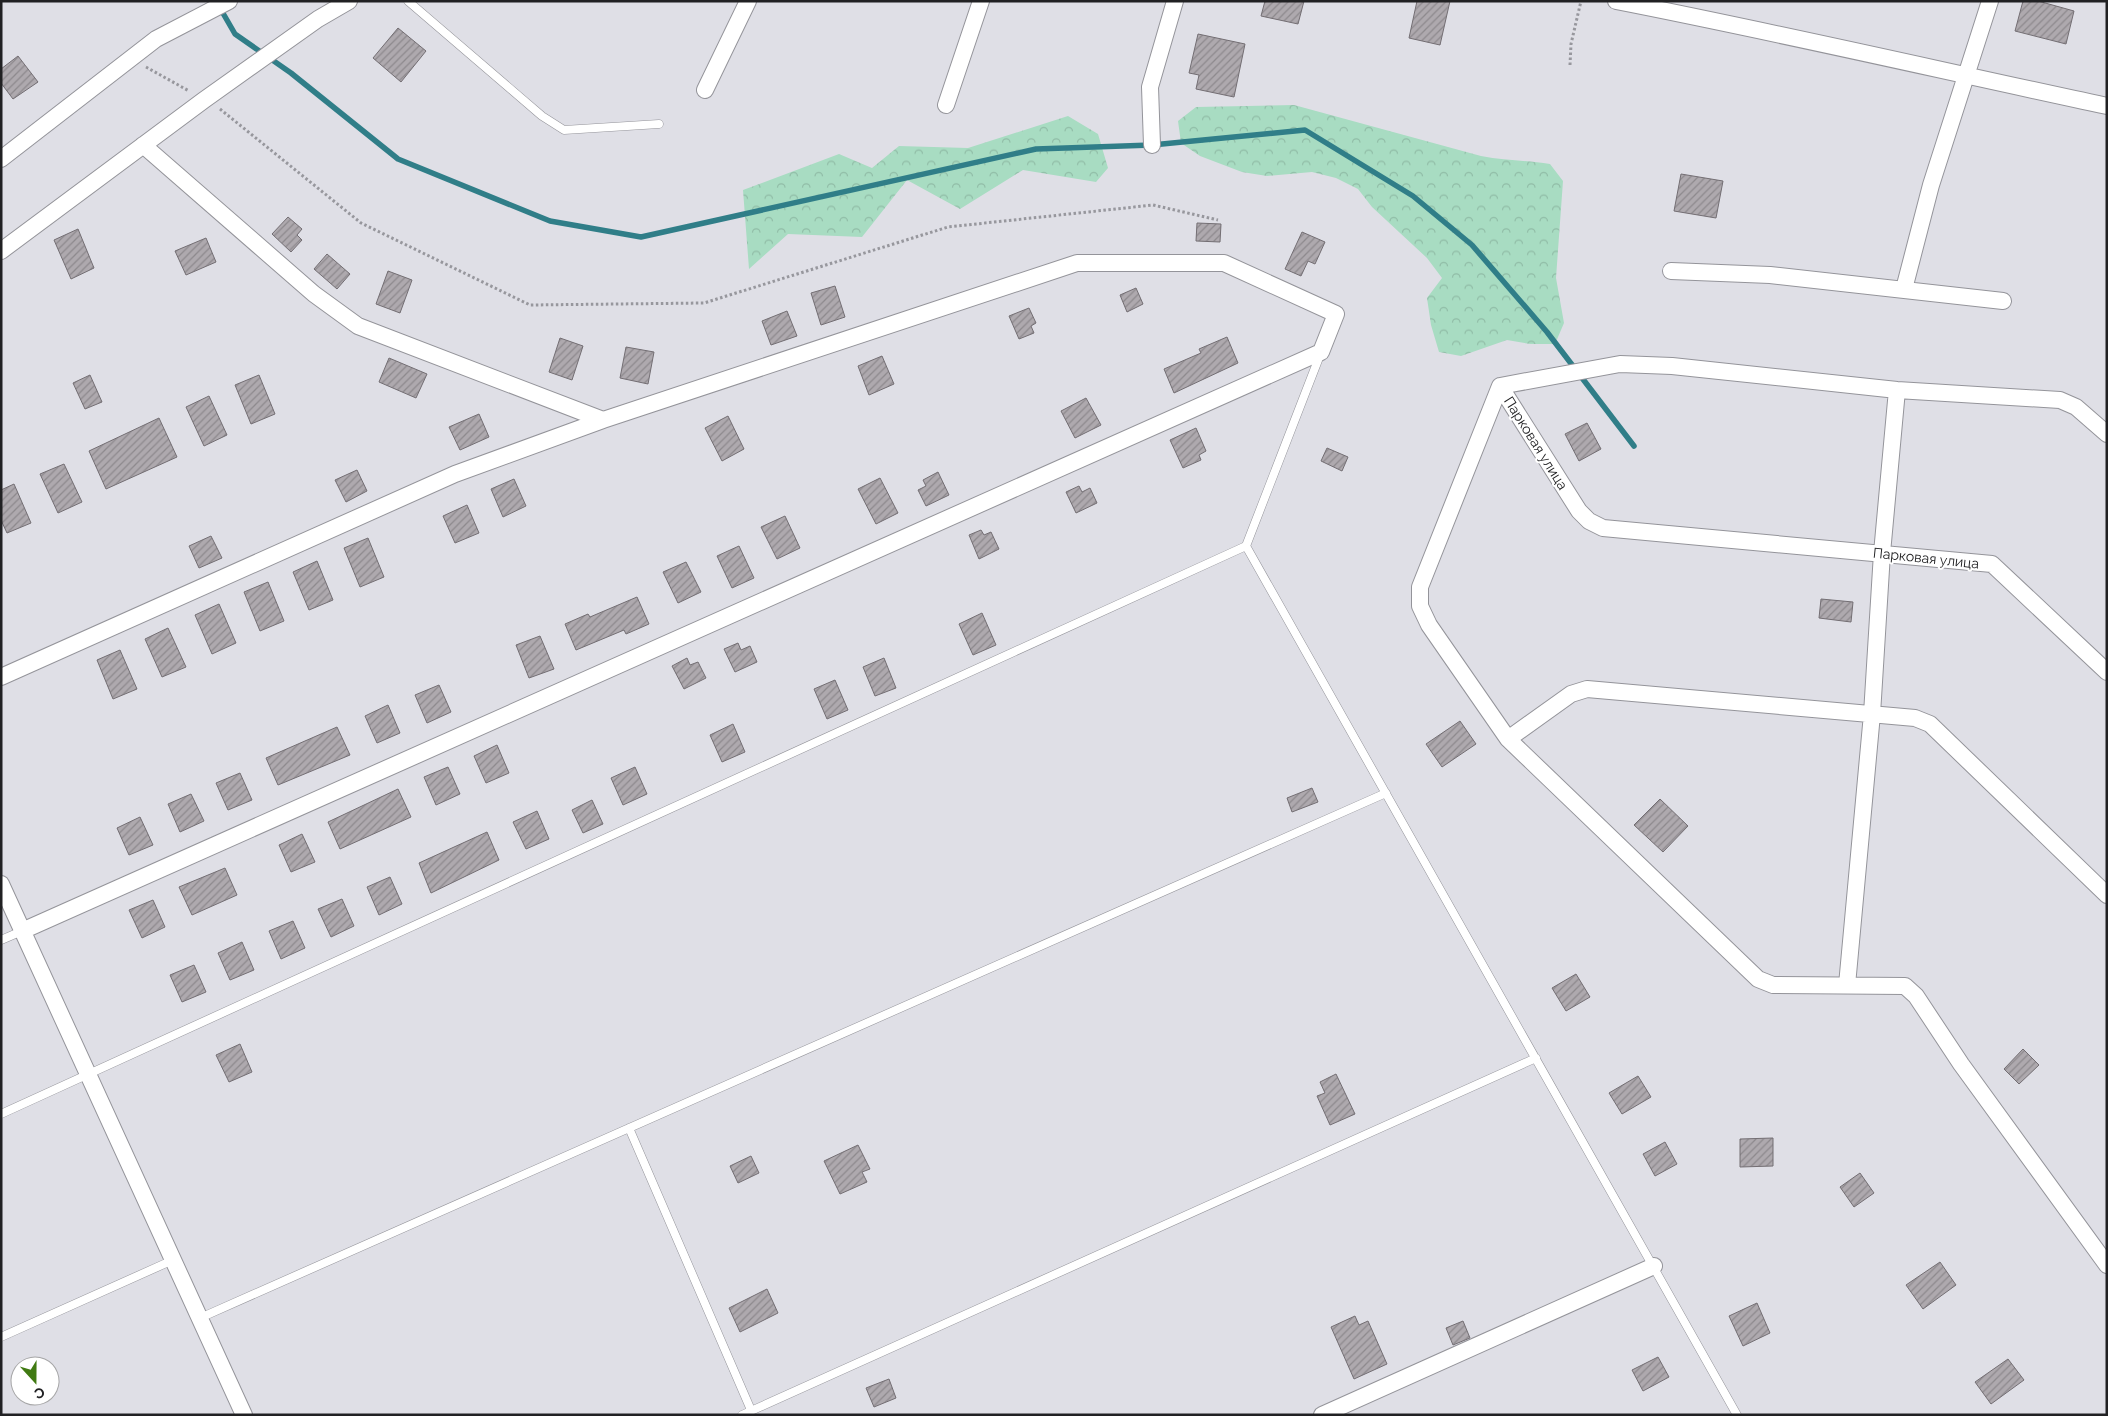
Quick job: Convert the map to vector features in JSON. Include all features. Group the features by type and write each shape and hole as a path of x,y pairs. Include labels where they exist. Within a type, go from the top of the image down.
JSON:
{"street":[{"path":"1,251 204,100 349,1"},
{"path":"705,90 748,1"},
{"path":"946,105 981,1"},
{"path":"1152,145 1150,87 1175,1"},
{"path":"1616,1 1762,30 1815,44 2107,106"},
{"path":"1904,289 1930,185 1990,1"},
{"path":"1,159 156,39 223,4"},
{"path":"143,145 314,294 358,326 604,420"},
{"path":"1,678 455,474 604,420 1077,263 1224,263 1336,314 1321,352 22,931"},
{"path":"1671,271 1770,275 1904,289 2003,302"},
{"name":"Парковая улица","path":"2107,434 2076,407 2060,400 1897,390 1672,366 1620,364 1500,386 1579,511 1589,521 1603,528 1992,564 2107,672"},
{"path":"1500,386 1420,587 1420,606 1430,625 1508,739 1758,980 1773,985 1904,986 1916,996 1967,1072 2107,1265"},
{"path":"1847,985 1872,714 1882,553 1897,390"},
{"path":"1508,739 1571,694 1587,689 1915,718 1930,724 2107,895"},
{"path":"1,884 244,1415"},
{"path":"1322,1415 1654,1266"}],"lane":[{"path":"408,1 542,116 564,130 659,124"},
{"path":"1,1114 89,1076 1246,546 1321,352"},
{"path":"1246,546 1737,1415"},
{"path":"200,1318 1386,793"},
{"path":"1,940 22,931"},
{"path":"742,1415 1536,1058"},
{"path":"629,1128 751,1410"},
{"path":"1,1337 173,1260"}],"path":[{"path":"1570,65 1571,44 1581,1"},
{"path":"131,58 221,109 361,223 530,305 704,303 948,227 1153,205 1218,220"}],"green space":[{"path":"1294,105 1481,156 1550,164 1563,181 1556,278 1564,323 1555,344 1530,344 1507,340 1461,356 1439,352 1431,325 1427,298 1442,278 1427,258 1372,207 1358,189 1336,178 1312,172 1267,176 1242,172 1200,156 1181,143 1178,121 1196,107"},
{"path":"1068,116 1098,134 1108,168 1096,182 1023,170 960,209 907,180 862,237 788,234 749,269 743,190 839,154 872,168 899,146 968,148"}],"building":[{"path":"1265,1 1304,1 1298,24 1261,16"},
{"path":"1417,1 1450,1 1440,45 1409,38"},
{"path":"2023,1 2038,1 2074,11 2066,44 2015,31"},
{"path":"398,28 426,51 401,82 373,58"},
{"path":"1198,34 1245,44 1234,97 1196,89 1199,75 1189,73"},
{"path":"18,56 38,82 13,99 1,83 1,69"},
{"path":"1681,174 1723,181 1716,218 1674,211"},
{"path":"288,217 302,229 297,235 302,240 291,252 272,234"},
{"path":"1197,223 1221,224 1220,242 1196,241"},
{"path":"78,229 94,268 71,279 54,240"},
{"path":"1302,232 1325,242 1315,264 1308,261 1301,276 1285,269"},
{"path":"206,238 216,262 186,275 175,251"},
{"path":"327,254 350,274 337,289 314,269"},
{"path":"388,271 412,280 400,313 376,304"},
{"path":"835,286 845,317 821,325 811,293"},
{"path":"1136,288 1143,304 1127,312 1120,295"},
{"path":"1029,308 1036,323 1031,326 1034,333 1019,339 1009,316"},
{"path":"787,311 797,336 771,345 762,321"},
{"path":"1227,337 1238,363 1174,393 1164,369 1201,353 1199,349"},
{"path":"560,338 583,346 572,380 549,372"},
{"path":"626,347 654,352 648,384 620,378"},
{"path":"882,356 894,384 869,395 858,366"},
{"path":"389,358 427,374 416,398 379,382"},
{"path":"90,375 102,402 85,409 73,383"},
{"path":"259,375 275,414 251,424 235,385"},
{"path":"209,396 227,435 204,446 186,407"},
{"path":"1086,398 1101,425 1075,438 1061,411"},
{"path":"479,414 489,437 460,450 449,427"},
{"path":"728,416 744,449 722,461 705,428"},
{"path":"159,418 177,457 106,489 89,451"},
{"path":"1587,423 1601,449 1579,461 1565,434"},
{"path":"1196,428 1206,451 1199,455 1201,460 1183,468 1170,440"},
{"path":"1327,448 1348,457 1342,471 1321,461"},
{"path":"64,464 82,502 58,513 40,474"},
{"path":"357,470 367,491 346,502 335,480"},
{"path":"938,472 949,495 926,506 918,490 926,486 923,480"},
{"path":"880,478 898,513 876,524 858,489"},
{"path":"514,479 526,506 503,517 491,489"},
{"path":"14,484 31,523 7,533 1,520 1,490"},
{"path":"1079,486 1082,492 1090,488 1097,503 1076,513 1066,492"},
{"path":"467,505 479,533 455,543 443,516"},
{"path":"785,516 800,548 777,559 761,527"},
{"path":"981,530 984,535 991,532 999,549 979,559 969,535"},
{"path":"211,536 222,558 199,568 189,546"},
{"path":"368,538 384,577 360,587 344,548"},
{"path":"739,546 754,578 732,588 717,556"},
{"path":"317,561 333,600 309,610 293,572"},
{"path":"686,562 701,592 678,603 663,572"},
{"path":"268,582 284,621 260,631 244,592"},
{"path":"637,597 649,624 626,634 624,630 576,650 565,624 588,614 590,617"},
{"path":"1821,599 1853,602 1851,622 1819,618"},
{"path":"219,604 236,643 212,654 195,615"},
{"path":"982,613 996,645 973,655 959,624"},
{"path":"168,628 186,667 162,677 145,639"},
{"path":"540,636 554,669 529,678 516,645"},
{"path":"738,643 741,650 750,646 757,662 735,672 724,649"},
{"path":"120,650 137,689 113,699 97,660"},
{"path":"687,658 690,665 698,662 706,678 684,689 672,666"},
{"path":"884,658 896,688 875,696 863,667"},
{"path":"835,680 848,710 827,719 814,689"},
{"path":"439,685 451,712 427,723 415,695"},
{"path":"388,705 400,733 377,743 365,716"},
{"path":"1460,721 1476,744 1442,767 1426,744"},
{"path":"733,724 745,752 722,762 710,735"},
{"path":"337,727 350,755 278,785 266,758"},
{"path":"497,745 509,773 486,783 474,756"},
{"path":"448,767 460,794 436,805 424,777"},
{"path":"635,767 647,794 623,805 611,778"},
{"path":"240,773 252,800 228,810 216,783"},
{"path":"1312,788 1318,802 1292,812 1287,798"},
{"path":"398,789 411,817 340,849 328,822"},
{"path":"191,794 204,821 180,832 168,804"},
{"path":"1660,799 1688,826 1663,852 1634,825"},
{"path":"592,800 603,824 583,833 572,810"},
{"path":"537,811 549,839 526,849 513,822"},
{"path":"140,817 153,845 129,855 117,828"},
{"path":"487,832 499,860 431,893 419,863"},
{"path":"302,834 315,862 291,872 279,845"},
{"path":"225,868 237,895 192,915 179,887"},
{"path":"390,877 402,904 379,915 367,887"},
{"path":"342,899 354,926 331,937 318,909"},
{"path":"153,900 165,927 142,938 129,910"},
{"path":"293,921 305,948 281,959 269,931"},
{"path":"242,942 254,970 230,980 218,953"},
{"path":"194,965 206,992 182,1002 170,975"},
{"path":"1576,974 1590,997 1566,1011 1552,988"},
{"path":"240,1044 252,1072 229,1082 216,1055"},
{"path":"2023,1049 2039,1065 2019,1084 2004,1069"},
{"path":"1336,1074 1355,1114 1330,1125 1317,1096 1325,1093 1320,1082"},
{"path":"1638,1076 1651,1097 1622,1114 1609,1093"},
{"path":"1773,1138 1773,1166 1740,1167 1740,1139"},
{"path":"1665,1142 1677,1164 1655,1176 1643,1154"},
{"path":"858,1145 870,1169 862,1172 867,1182 840,1194 824,1161"},
{"path":"751,1156 759,1173 738,1183 730,1166"},
{"path":"1860,1173 1874,1193 1854,1207 1840,1187"},
{"path":"1940,1262 1956,1285 1923,1309 1906,1285"},
{"path":"767,1289 778,1313 740,1332 729,1308"},
{"path":"1757,1303 1770,1333 1743,1346 1729,1316"},
{"path":"1355,1316 1359,1325 1368,1321 1387,1364 1354,1379 1331,1327"},
{"path":"1463,1321 1470,1338 1453,1345 1446,1328"},
{"path":"1658,1357 1669,1377 1643,1391 1632,1370"},
{"path":"2008,1359 2024,1380 1991,1404 1975,1382"},
{"path":"889,1379 896,1398 874,1407 866,1388"}],"waterway":[{"path":"220,8 235,34 291,73 398,159 550,221 641,237 1036,149 1152,145 1305,130 1413,196 1472,245 1547,332 1634,446"}]}
